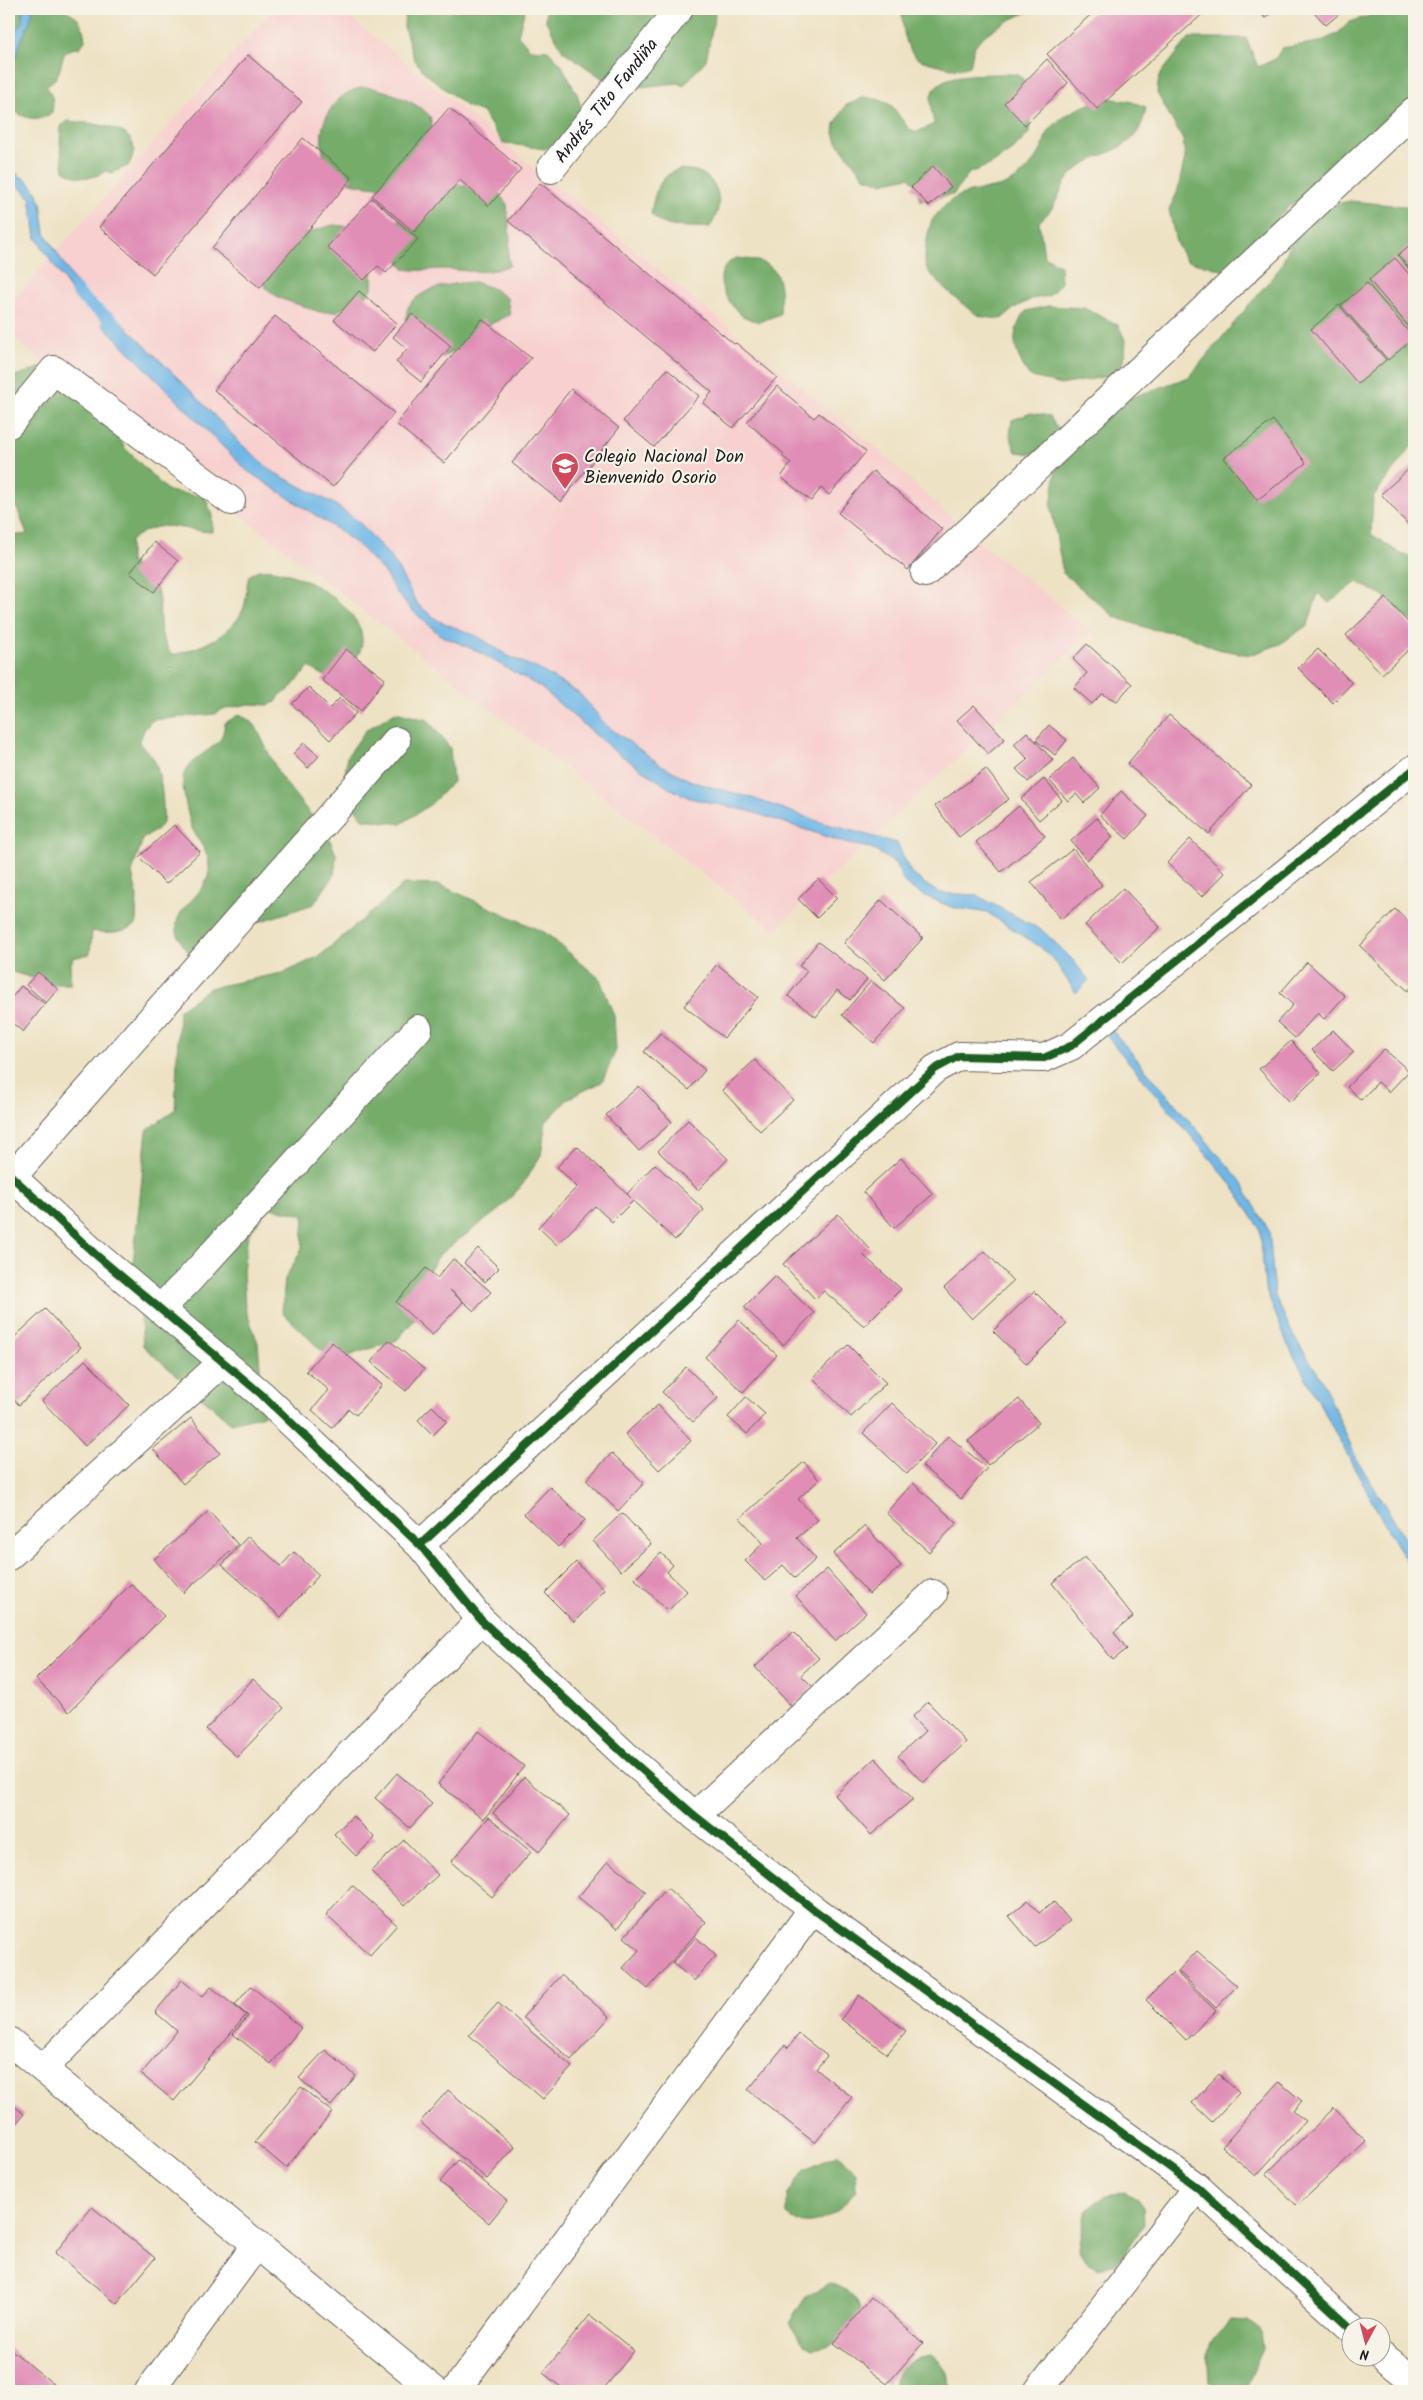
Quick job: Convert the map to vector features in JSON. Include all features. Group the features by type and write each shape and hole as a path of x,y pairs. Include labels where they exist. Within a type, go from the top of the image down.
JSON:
{"street":[{"name":"Andrés Tito Fandiña","path":"551,170 679,9"},
{"path":"925,573 1414,111"},
{"path":"9,424 54,370 231,501"},
{"path":"396,741 10,1175 95,1254 261,1394 420,1545 481,1620 624,1754 695,1816 813,1909 1197,2187 1340,2318"},
{"path":"420,1545 935,1069 960,1056 1044,1058 1071,1046 1414,769"},
{"path":"160,1309 188,1281 418,1029"},
{"path":"9,1556 223,1362"},
{"path":"695,1816 933,1594"},
{"path":"43,2069 481,1620"},
{"path":"455,2391 813,1909"},
{"path":"9,2041 435,2391"},
{"path":"1038,2391 1197,2187"},
{"path":"149,2391 257,2244"},
{"path":"1390,2362 1414,2382"}],"shaded area":[{"name":"Colegio Nacional Don Bienvenido Osorio","path":"273,9 340,9 878,450 965,531 1092,631 775,930 9,335 9,305"}],"green space":[{"path":"52,8 62,10 71,13 78,19 83,28 85,41 79,48 72,49 65,54 57,76 46,86 52,99 52,113 40,118 25,117 9,108 9,19 19,9"},
{"path":"405,9 525,9 518,35 530,49 548,50 561,64 578,96 582,113 576,131 545,149 503,143 482,112 466,106 424,72 414,59 404,27"},
{"path":"546,9 716,9 706,60 683,86 678,83 640,87 606,81 563,51 546,21"},
{"path":"902,9 1037,9 1013,19 987,34 975,46 970,66 957,69 923,61 913,54 905,35"},
{"path":"1377,9 1414,9 1414,119 1367,159 1290,205 1278,218 1267,251 1224,274 1222,270 1186,260 1176,243 1169,209 1177,193 1185,158 1183,140 1157,93 1159,76 1189,38 1246,38 1258,67 1275,59 1282,48 1319,42 1337,34 1350,22 1369,16"},
{"path":"1017,74 1024,80 1031,107 1029,133 1016,147 992,164 969,173 953,195 920,200 915,184 909,177 882,183 864,177 837,142 834,133 835,124 845,106 865,97 884,101 892,106 909,129 917,132 934,124 931,97 934,89 940,83 958,76"},
{"path":"365,87 381,90 399,97 417,106 430,116 432,129 429,149 419,165 395,189 357,184 343,180 328,165 323,152 324,124 329,111 338,100 350,92"},
{"path":"1106,98 1129,101 1146,107 1142,124 1135,136 1126,144 1091,160 1069,177 1048,214 1039,222 1044,256 1060,265 1061,283 1049,296 1032,299 1016,307 1001,319 978,315 950,293 934,278 926,267 926,243 933,219 940,210 955,198 970,192 1002,186 1016,179 1037,157 1043,147 1046,136 1057,122 1072,112"},
{"path":"68,121 105,126 126,135 132,143 133,153 128,166 111,173 106,171 85,178 74,176 64,170 60,143 61,126"},
{"path":"681,169 701,173 714,184 717,191 718,205 714,221 709,228 670,226 657,220 651,214 656,192 663,180 667,175"},
{"path":"460,185 496,190 507,204 510,239 508,257 510,265 482,272 450,269 404,269 395,255 398,220 410,206 427,202"},
{"path":"1350,201 1414,207 1414,443 1373,497 1371,534 1401,554 1414,557 1414,624 1387,598 1357,582 1329,603 1318,593 1308,625 1280,644 1250,655 1217,649 1181,633 1150,629 1115,617 1063,573 1051,507 1060,439 1033,454 1016,452 1010,436 1012,420 1031,413 1049,416 1059,430 1088,413 1189,377 1280,268 1294,236 1316,208"},
{"path":"333,225 352,227 373,253 372,289 361,301 336,312 320,312 279,298 266,288 263,271 281,241"},
{"path":"736,258 761,262 775,272 780,288 780,314 759,322 741,315 729,301 724,293 721,278 723,270"},
{"path":"474,282 492,288 507,298 510,315 478,330 467,344 441,358 406,326 408,308 421,294 430,290 448,285"},
{"path":"1048,306 1084,308 1118,325 1126,342 1124,360 1114,375 1061,385 1029,376 1015,344 1017,328 1026,311"},
{"path":"39,368 95,401 125,448 168,491 205,497 212,514 212,532 169,526 151,529 130,541 130,562 150,578 157,590 161,629 166,645 172,655 206,644 235,623 245,603 249,576 259,570 273,570 291,575 329,594 357,622 362,638 359,653 347,666 332,676 323,675 309,667 288,691 281,694 276,702 268,705 249,704 223,709 215,714 152,720 144,730 139,743 149,752 156,765 163,799 163,823 157,830 143,838 132,873 137,894 136,924 115,932 92,931 90,954 73,958 70,967 71,984 53,984 9,971 9,536 27,534 17,508 9,506 9,462 11,458 9,455 9,378"},
{"path":"395,712 428,720 450,748 453,782 431,804 401,824 363,819 343,792 347,757 365,731"},
{"path":"240,714 255,725 280,776 329,838 336,854 335,873 314,904 246,926 206,950 189,953 179,938 177,926 179,915 202,888 207,878 209,861 189,819 184,794 184,774 195,760 220,740 225,723"},
{"path":"404,884 440,885 546,933 600,979 614,1016 616,1050 602,1082 569,1098 546,1122 541,1155 523,1184 500,1209 440,1254 422,1282 421,1312 397,1340 332,1361 282,1312 285,1279 302,1249 304,1215 269,1208 248,1235 243,1270 245,1308 258,1343 264,1415 231,1423 143,1346 140,1309 132,1273 147,1130 175,1110 179,1010 210,988 286,972 321,955"},
{"path":"839,2154 855,2173 856,2190 850,2198 834,2212 816,2222 806,2223 797,2221 787,2215 787,2195 804,2170"},
{"path":"1125,2192 1137,2199 1143,2207 1144,2224 1116,2264 1098,2269 1087,2263 1079,2248 1087,2209 1107,2195"},
{"path":"829,2283 849,2292 856,2300 860,2310 842,2337 823,2347 813,2349 802,2343 789,2323 805,2298"},
{"path":"1232,2320 1248,2321 1261,2331 1263,2348 1247,2386 1232,2391 1218,2391 1209,2383 1209,2347 1216,2335"},
{"path":"932,2355 941,2363 948,2375 948,2391 890,2391 897,2376 905,2366 916,2359"}],"water":[{"path":"23,9 33,9 16,58 9,70 11,38 22,23"},
{"path":"9,169 28,181 35,190 41,202 45,233 87,302 80,304 36,238 30,197 9,178"},
{"path":"111,312 193,393 242,445 273,472 334,504 359,522 393,560 418,605 439,621 479,637 508,656 538,669 580,694 607,726 661,765 693,782 749,797 823,823 897,843 911,873 925,884 939,893 976,895 1043,931 1070,957 1089,980 1076,993 1054,960 1039,946 988,913 951,907 921,894 905,884 895,863 871,848 849,844 749,811 690,798 669,788 613,750 540,687 477,651 440,635 413,611 396,592 383,571 361,548 338,530 246,470 102,324"},
{"path":"1112,1030 1240,1180 1269,1231 1275,1296 1294,1337 1321,1378 1356,1458 1414,1553 1414,1572 1395,1543 1288,1345 1265,1288 1260,1229 1233,1186 1106,1035"}],"building":[{"path":"1097,9 1208,9 1097,109 1047,54"},
{"path":"1257,9 1276,9 1265,18"},
{"path":"1311,9 1345,9 1326,25"},
{"path":"248,55 302,102 153,274 99,227"},
{"path":"1047,59 1068,83 1025,125 1004,103"},
{"path":"449,108 521,169 489,206 460,180 414,232 372,196"},
{"path":"303,138 352,178 260,288 212,248"},
{"path":"933,166 951,187 929,206 911,187"},
{"path":"540,183 734,344 736,343 777,377 733,428 703,403 712,392 508,221"},
{"path":"372,198 418,239 386,273 378,266 364,280 327,247"},
{"path":"1414,241 1414,275 1398,255"},
{"path":"1395,258 1414,280 1414,333 1369,280"},
{"path":"1367,283 1414,338 1388,360 1341,305"},
{"path":"359,291 397,323 373,352 334,320"},
{"path":"1339,305 1386,360 1358,384 1311,329"},
{"path":"412,314 451,346 421,382 396,362 407,349 393,337"},
{"path":"275,316 394,413 333,487 214,390"},
{"path":"482,319 531,358 444,463 396,424"},
{"path":"667,369 699,396 654,447 623,421"},
{"path":"777,386 814,418 819,413 866,452 829,495 821,488 811,501 781,477 791,463 782,456 784,454 747,422"},
{"path":"571,389 619,428 561,502 512,463"},
{"path":"1273,420 1306,463 1257,500 1224,458"},
{"path":"1412,466 1414,468 1414,531 1381,494"},
{"path":"873,471 942,529 908,570 838,513"},
{"path":"154,542 178,561 154,592 130,573"},
{"path":"1386,598 1414,629 1414,645 1382,674 1346,635"},
{"path":"1087,644 1132,684 1117,701 1102,694 1092,704 1074,688 1087,673 1073,659"},
{"path":"346,649 385,679 361,711 322,680"},
{"path":"1318,649 1352,683 1333,703 1298,668"},
{"path":"309,687 330,708 340,698 356,713 330,740 292,704"},
{"path":"974,705 1005,739 988,754 957,720"},
{"path":"1169,715 1251,785 1209,834 1127,764"},
{"path":"1049,725 1067,740 1055,755 1036,740"},
{"path":"1027,732 1053,760 1028,782 1016,769 1028,759 1014,744"},
{"path":"304,743 319,756 308,768 293,754"},
{"path":"1073,758 1100,788 1084,803 1076,794 1068,801 1049,780"},
{"path":"986,769 1009,799 959,837 935,806"},
{"path":"1044,779 1062,800 1039,820 1021,799"},
{"path":"1121,791 1148,816 1127,839 1100,815"},
{"path":"1019,806 1045,836 1001,872 976,842"},
{"path":"1097,818 1113,837 1087,860 1071,841"},
{"path":"174,825 200,852 166,884 139,857"},
{"path":"1190,839 1225,873 1202,897 1167,863"},
{"path":"1073,849 1102,885 1061,919 1031,882"},
{"path":"818,879 837,898 817,918 798,899"},
{"path":"1123,888 1160,927 1122,963 1085,925"},
{"path":"881,900 923,938 885,980 844,943"},
{"path":"1395,909 1414,927 1414,984 1408,991 1360,946"},
{"path":"818,942 867,979 850,1000 837,990 816,1017 788,996 807,971 799,966"},
{"path":"1307,962 1345,996 1324,1019 1318,1013 1295,1038 1277,1022 1293,1005 1280,993"},
{"path":"717,964 758,997 724,1038 684,1006"},
{"path":"38,972 58,989 46,1003 26,985"},
{"path":"871,981 905,1008 874,1043 842,1015"},
{"path":"21,986 45,1004 23,1032 9,1020 9,1001"},
{"path":"1333,1030 1354,1052 1333,1071 1312,1050"},
{"path":"660,1033 705,1070 689,1090 644,1052"},
{"path":"1291,1041 1321,1073 1290,1102 1259,1069"},
{"path":"1384,1049 1409,1071 1389,1092 1378,1082 1361,1100 1347,1087"},
{"path":"755,1060 793,1100 760,1131 722,1090"},
{"path":"639,1086 672,1122 639,1151 606,1115"},
{"path":"688,1120 728,1159 698,1190 658,1151"},
{"path":"577,1146 631,1198 627,1194 655,1164 704,1210 675,1240 633,1201 612,1222 595,1206 557,1245 538,1227 577,1187 557,1167"},
{"path":"901,1158 933,1194 894,1228 863,1192"},
{"path":"838,1214 870,1249 863,1255 901,1289 864,1326 824,1291 815,1299 783,1264"},
{"path":"478,1248 499,1268 485,1282 464,1263"},
{"path":"985,1251 1013,1281 972,1319 944,1288"},
{"path":"453,1259 491,1292 474,1311 450,1290 463,1302 432,1335 396,1302 426,1268 437,1278"},
{"path":"775,1276 814,1313 783,1345 744,1307"},
{"path":"1034,1291 1067,1324 1027,1364 993,1331"},
{"path":"45,1309 81,1347 19,1405 9,1394 9,1342"},
{"path":"739,1320 777,1355 743,1392 705,1357"},
{"path":"389,1340 424,1369 406,1391 371,1362"},
{"path":"332,1342 382,1385 356,1415 349,1409 332,1428 312,1410 329,1390 306,1371"},
{"path":"848,1345 886,1383 851,1417 813,1378"},
{"path":"85,1360 129,1405 85,1446 42,1401"},
{"path":"686,1367 718,1398 693,1422 662,1392"},
{"path":"746,1397 765,1414 747,1434 728,1417"},
{"path":"1019,1399 1039,1423 988,1465 968,1441"},
{"path":"892,1403 935,1444 907,1474 863,1433"},
{"path":"658,1405 691,1441 659,1470 625,1434"},
{"path":"432,1406 447,1421 433,1435 418,1420"},
{"path":"191,1418 220,1453 183,1484 153,1449"},
{"path":"948,1436 987,1468 961,1499 922,1466"},
{"path":"612,1453 644,1483 618,1511 586,1480"},
{"path":"804,1462 819,1480 798,1499 818,1520 797,1538 816,1559 795,1578 783,1565 765,1581 745,1561 763,1543 740,1518"},
{"path":"913,1483 957,1523 929,1552 886,1513"},
{"path":"550,1487 585,1520 558,1547 524,1514"},
{"path":"209,1511 238,1545 183,1593 154,1559"},
{"path":"622,1513 651,1544 621,1571 593,1541"},
{"path":"865,1526 901,1566 869,1594 833,1554"},
{"path":"248,1536 281,1566 294,1552 319,1575 281,1617 222,1565"},
{"path":"661,1553 673,1565 667,1572 687,1591 668,1611 635,1579"},
{"path":"1085,1557 1133,1617 1114,1632 1127,1649 1113,1660 1052,1583"},
{"path":"576,1562 605,1590 574,1622 545,1593"},
{"path":"827,1569 866,1613 835,1641 796,1596"},
{"path":"131,1584 164,1616 69,1712 36,1679"},
{"path":"793,1632 819,1658 801,1675 813,1687 792,1707 755,1667"},
{"path":"253,1679 284,1708 237,1757 206,1729"},
{"path":"928,1702 966,1742 923,1783 898,1756 925,1731 912,1717"},
{"path":"478,1731 524,1766 484,1819 438,1784"},
{"path":"875,1758 913,1799 871,1835 835,1795"},
{"path":"397,1773 432,1804 410,1828 375,1798"},
{"path":"524,1777 570,1815 539,1852 493,1813"},
{"path":"353,1816 375,1838 356,1856 334,1834"},
{"path":"489,1817 531,1852 492,1897 451,1862"},
{"path":"404,1840 438,1875 404,1906 371,1871"},
{"path":"608,1861 646,1892 617,1929 578,1897"},
{"path":"352,1885 397,1925 370,1955 326,1915"},
{"path":"667,1888 706,1922 648,1989 623,1968 639,1950 624,1937"},
{"path":"1028,1900 1039,1913 1054,1902 1070,1921 1035,1947 1009,1916"},
{"path":"696,1937 716,1956 694,1981 673,1963"},
{"path":"1197,1951 1237,1986 1216,2008 1178,1971"},
{"path":"1175,1971 1216,2011 1186,2040 1146,2000"},
{"path":"561,1975 610,2017 571,2060 523,2017"},
{"path":"182,1980 202,1997 211,1987 246,2015 174,2101 141,2074 177,2031 155,2012"},
{"path":"251,1986 301,2028 271,2064 233,2034 248,2016 235,2005"},
{"path":"859,1995 906,2031 887,2054 841,2019"},
{"path":"498,2003 572,2067 543,2099 469,2035"},
{"path":"799,2034 827,2056 816,2069 852,2097 815,2143 748,2090 785,2045 788,2048"},
{"path":"325,2050 356,2076 331,2106 299,2078"},
{"path":"1219,2074 1239,2093 1212,2122 1192,2103"},
{"path":"1279,2082 1302,2101 1293,2111 1305,2121 1256,2176 1222,2147"},
{"path":"301,2087 332,2112 286,2168 255,2142"},
{"path":"448,2090 515,2147 487,2179 420,2122"},
{"path":"9,2102 24,2114 9,2132"},
{"path":"1334,2108 1366,2141 1297,2206 1266,2174"},
{"path":"458,2160 507,2201 489,2223 440,2182"},
{"path":"92,2207 155,2258 117,2304 55,2253"},
{"path":"871,2297 923,2343 887,2384 834,2343"},
{"path":"590,2315 634,2351 602,2391 566,2391 543,2373"},
{"path":"9,2348 61,2390 9,2391"}],"waterway":[{"path":"76,290 85,301 119,327"}],"cycle path":[{"path":"420,1545 935,1069 959,1056 1044,1058 1071,1046 1414,769"},
{"path":"9,1174 95,1254 261,1394 420,1545 481,1620 624,1754 695,1816 813,1909 1197,2187 1340,2318"}],"place":[{"name":"Colegio Nacional Don Bienvenido Osorio","path":"565,490"}]}
